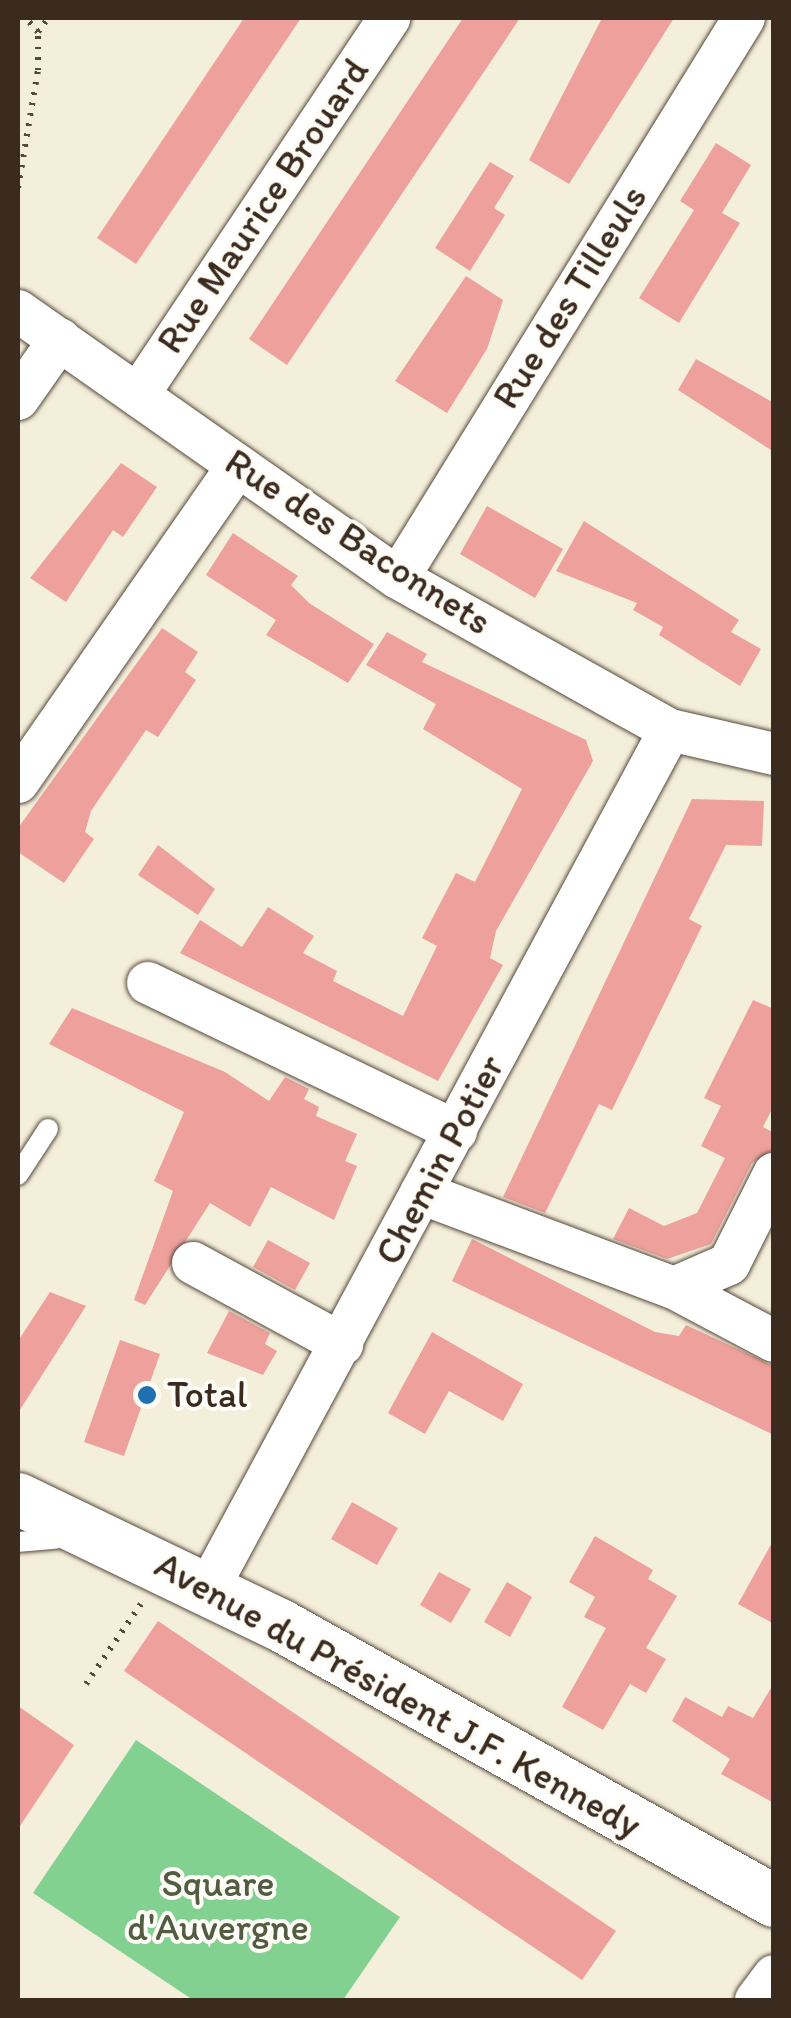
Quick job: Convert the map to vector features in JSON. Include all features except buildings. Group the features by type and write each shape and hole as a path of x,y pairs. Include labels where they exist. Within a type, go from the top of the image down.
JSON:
{"street":[{"name":"Rue Maurice Brouard","path":"138,395 389,18"},
{"name":"Rue des Tilleuls","path":"398,578 744,18"},
{"name":"Rue des Baconnets","path":"18,311 398,578 670,730 774,754"},
{"path":"18,399 60,338"},
{"path":"18,782 238,466"},
{"name":"Chemin Potier","path":"208,1589 670,730"},
{"path":"148,983 456,1131"},
{"path":"674,1288 730,1264 774,1174"},
{"path":"421,1193 674,1288 774,1340"},
{"path":"192,1264 342,1344"},
{"name":"Avenue du Président J.F. Kennedy","path":"18,1499 208,1589 774,1901"},
{"path":"756,2000 774,1976"}],"lane":[{"path":"18,1176 48,1129"},
{"path":"18,1542 56,1539"}],"path":[{"path":"26,18 38,32"},
{"path":"18,188 38,32 48,18"},
{"path":"86,1684 147,1595"}],"green space":[{"name":"Square d'Auvergne","path":"136,1740 400,1917 343,2000 193,2000 33,1893"}],"place":[{"name":"Total","path":"147,1395"}]}
